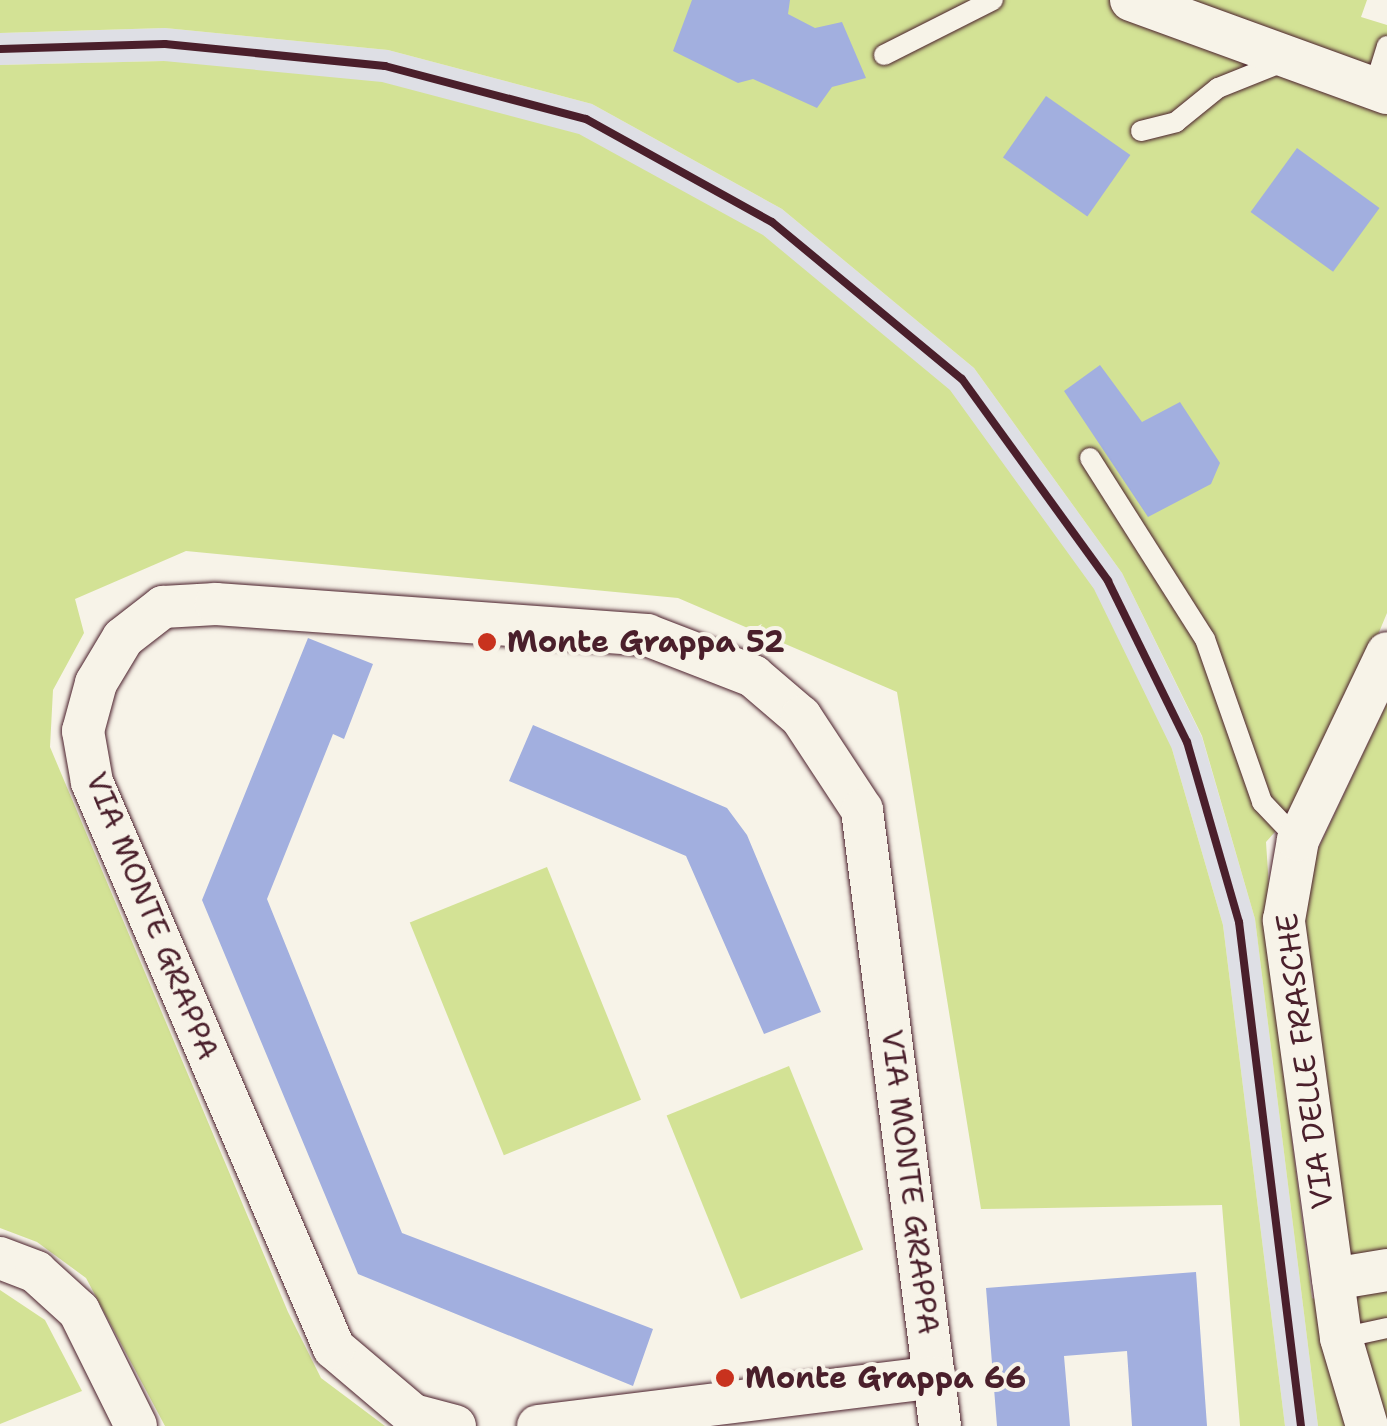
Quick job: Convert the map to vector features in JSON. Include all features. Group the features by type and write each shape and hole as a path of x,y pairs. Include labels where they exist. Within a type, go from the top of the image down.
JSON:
{"street":[{"path":"1131,0 1380,90"},
{"name":"VIA MONTE GRAPPA","path":"455,1426 413,1416 334,1348 92,782 82,730 96,682 122,638 163,607 647,634 752,676 801,717 862,810 940,1426"},
{"name":"VIA DELLE FRASCHE","path":"1366,1426 1341,1338 1284,920 1298,840 1387,653"},
{"path":"0,1258 36,1272 79,1311 136,1426"},
{"path":"1333,1279 1387,1270"},
{"name":"VIA MONTE GRAPPA","path":"538,1426 935,1377"}],"lane":[{"path":"884,56 992,0"},
{"path":"1380,90 1387,46"},
{"path":"1141,131 1176,122 1218,88 1292,58"},
{"path":"1090,458 1195,621 1262,802 1298,840"},
{"path":"1341,1338 1387,1328"}],"shaded area":[{"path":"165,28 388,50 592,104 782,209 974,368 1122,573 1202,737 1255,919 1318,1426 1285,1426 1223,925 1172,749 164,61 0,65 0,33"}],"green space":[{"path":"0,0 1367,0 1361,17 1387,25 1387,613 1314,788 1266,842 1279,1038 1312,1298 1348,1312 1299,924 1303,881 1387,703 1387,1426 1318,1426 1255,919 1202,736 1122,573 974,368 782,209 592,104 388,50 165,28 0,33"},
{"path":"164,61 382,82 579,134 763,235 950,390 1094,589 1172,749 1223,925 1285,1426 1240,1426 1222,1205 981,1209 897,692 678,598 186,551 75,599 84,633 53,690 50,747 288,1312 321,1378 385,1426 165,1426 86,1278 37,1242 0,1228 0,65"},
{"path":"547,867 641,1100 504,1155 410,922"},
{"path":"789,1066 863,1250 741,1299 667,1115"},
{"path":"0,1290 45,1320 82,1391 0,1424"}],"building":[{"path":"692,0 790,0 788,14 815,28 842,22 866,78 832,87 817,108 753,79 738,83 673,51"},
{"path":"1046,96 1130,155 1087,217 1003,157"},
{"path":"1297,148 1380,208 1333,272 1251,212"},
{"path":"1100,365 1142,422 1180,402 1220,463 1211,484 1148,517 1064,391"},
{"path":"308,638 373,664 344,739 333,734 267,899 402,1233 653,1329 633,1386 358,1274 202,900"},
{"path":"533,725 727,808 747,835 821,1012 764,1034 686,856 509,781"},
{"path":"1196,1272 1207,1426 1132,1426 1127,1351 1064,1356 1070,1426 997,1426 986,1288"}],"railway":[{"path":"0,49 165,44 385,66 586,119 772,222 962,379 1108,581 1187,742 1239,922 1301,1426"}],"place":[{"name":"Monte Grappa 52","path":"487,642"},
{"name":"Monte Grappa 66","path":"725,1378"}]}
